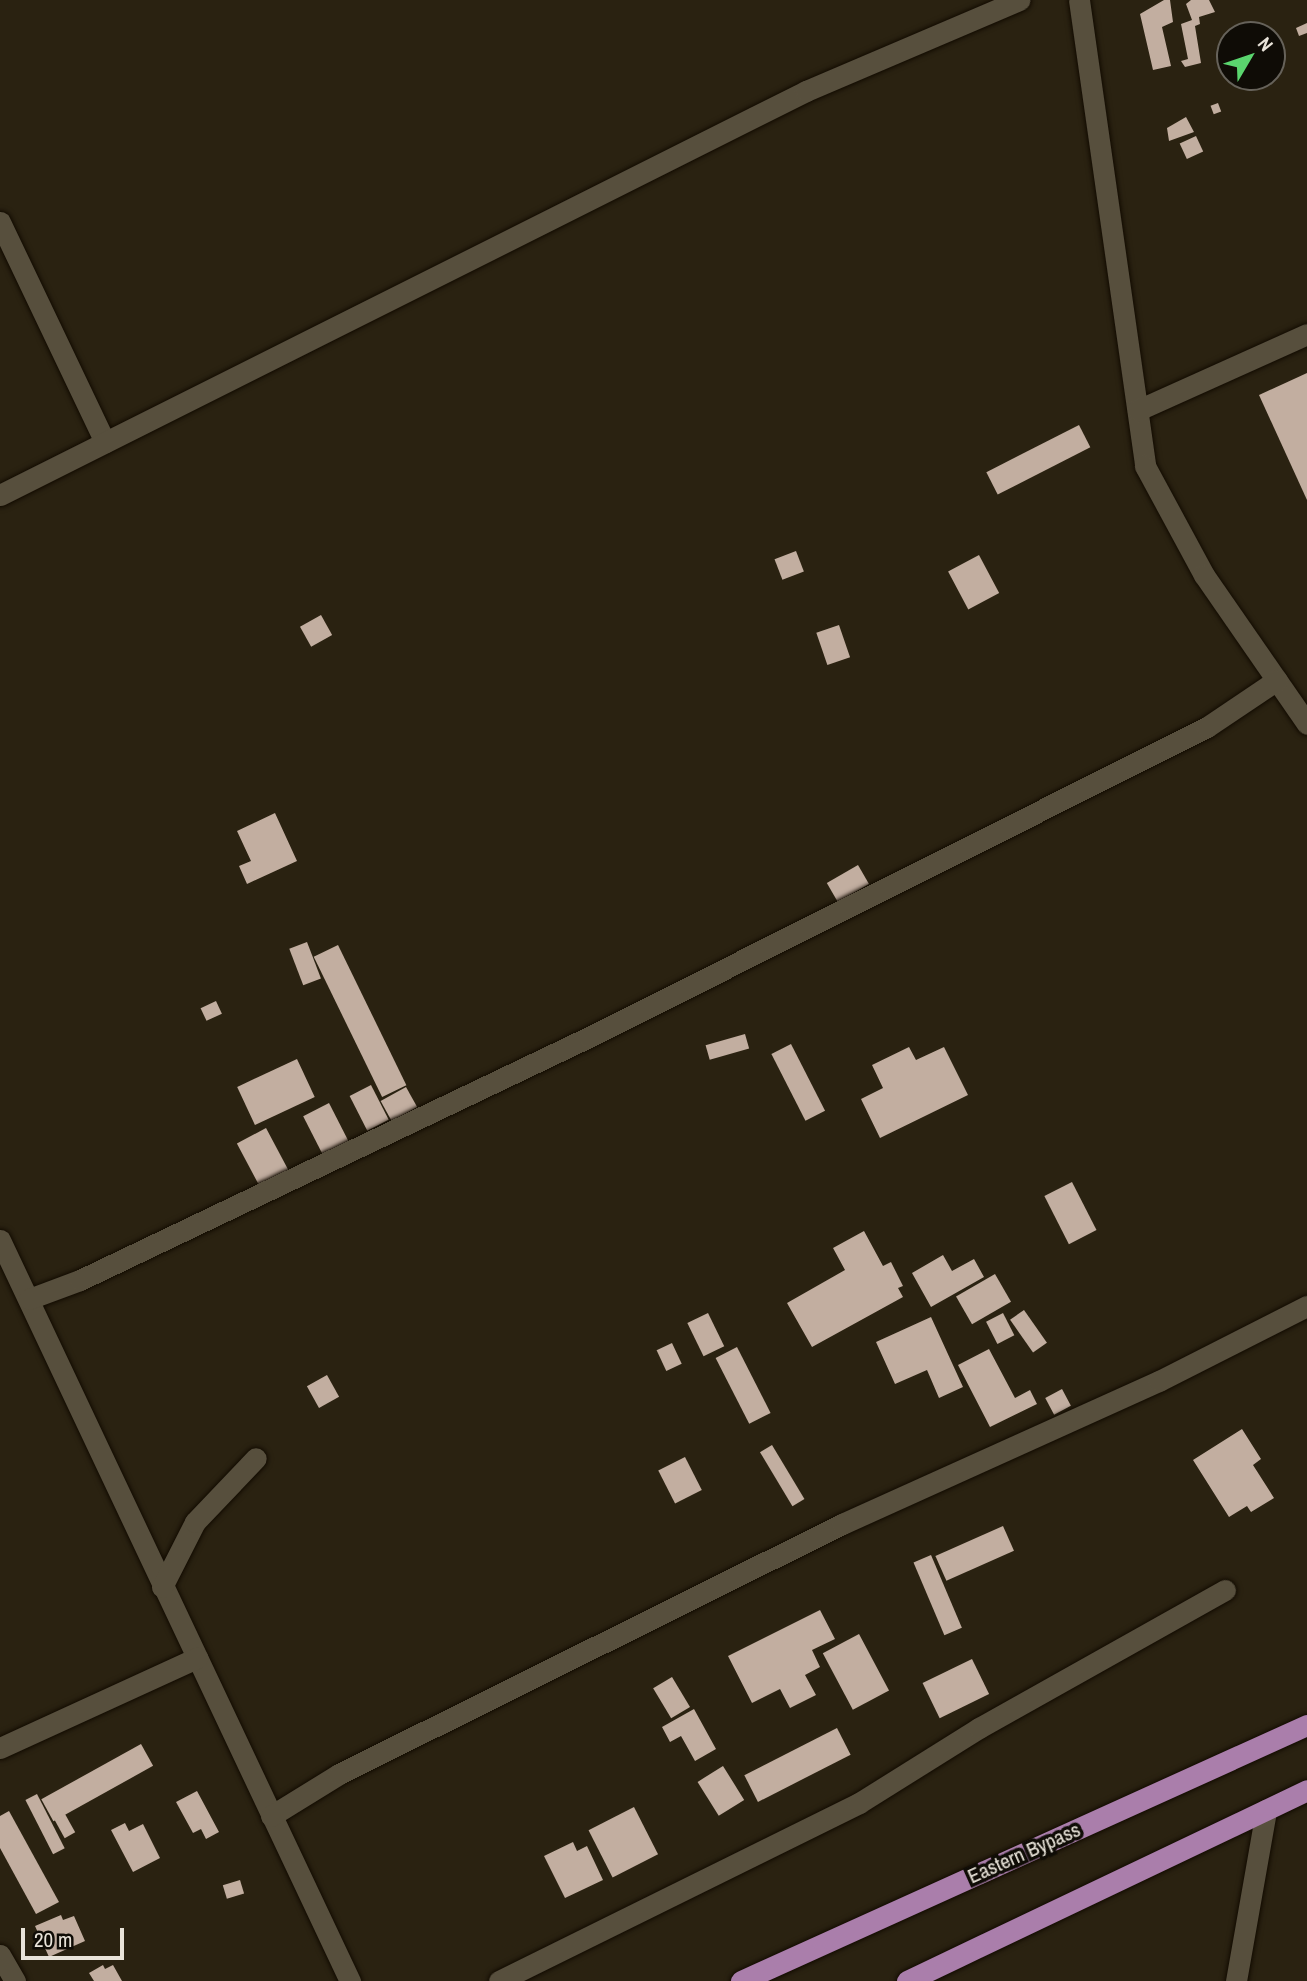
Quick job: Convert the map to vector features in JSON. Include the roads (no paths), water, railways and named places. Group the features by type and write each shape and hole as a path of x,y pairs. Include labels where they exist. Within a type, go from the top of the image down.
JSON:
{"main road":[{"name":"Eastern Bypass","path":"741,1981 1307,1725"},
{"path":"907,1981 1307,1790"}],"street":[{"path":"0,495 806,91 1019,0"},
{"path":"1079,0 1145,467 1204,575 1307,724"},
{"path":"0,222 105,442"},
{"path":"1138,410 1307,334"},
{"path":"29,1298 92,1274 590,1037 1207,727 1277,680"},
{"path":"0,1240 350,1981"},
{"path":"271,1816 340,1774 842,1524 1159,1381 1307,1306"},
{"path":"162,1587 195,1522 256,1458"},
{"path":"499,1981 859,1803 979,1728 1225,1590"},
{"path":"0,1748 197,1658"},
{"path":"1236,1981 1266,1810"},
{"path":"0,1955 15,1981"}]}
